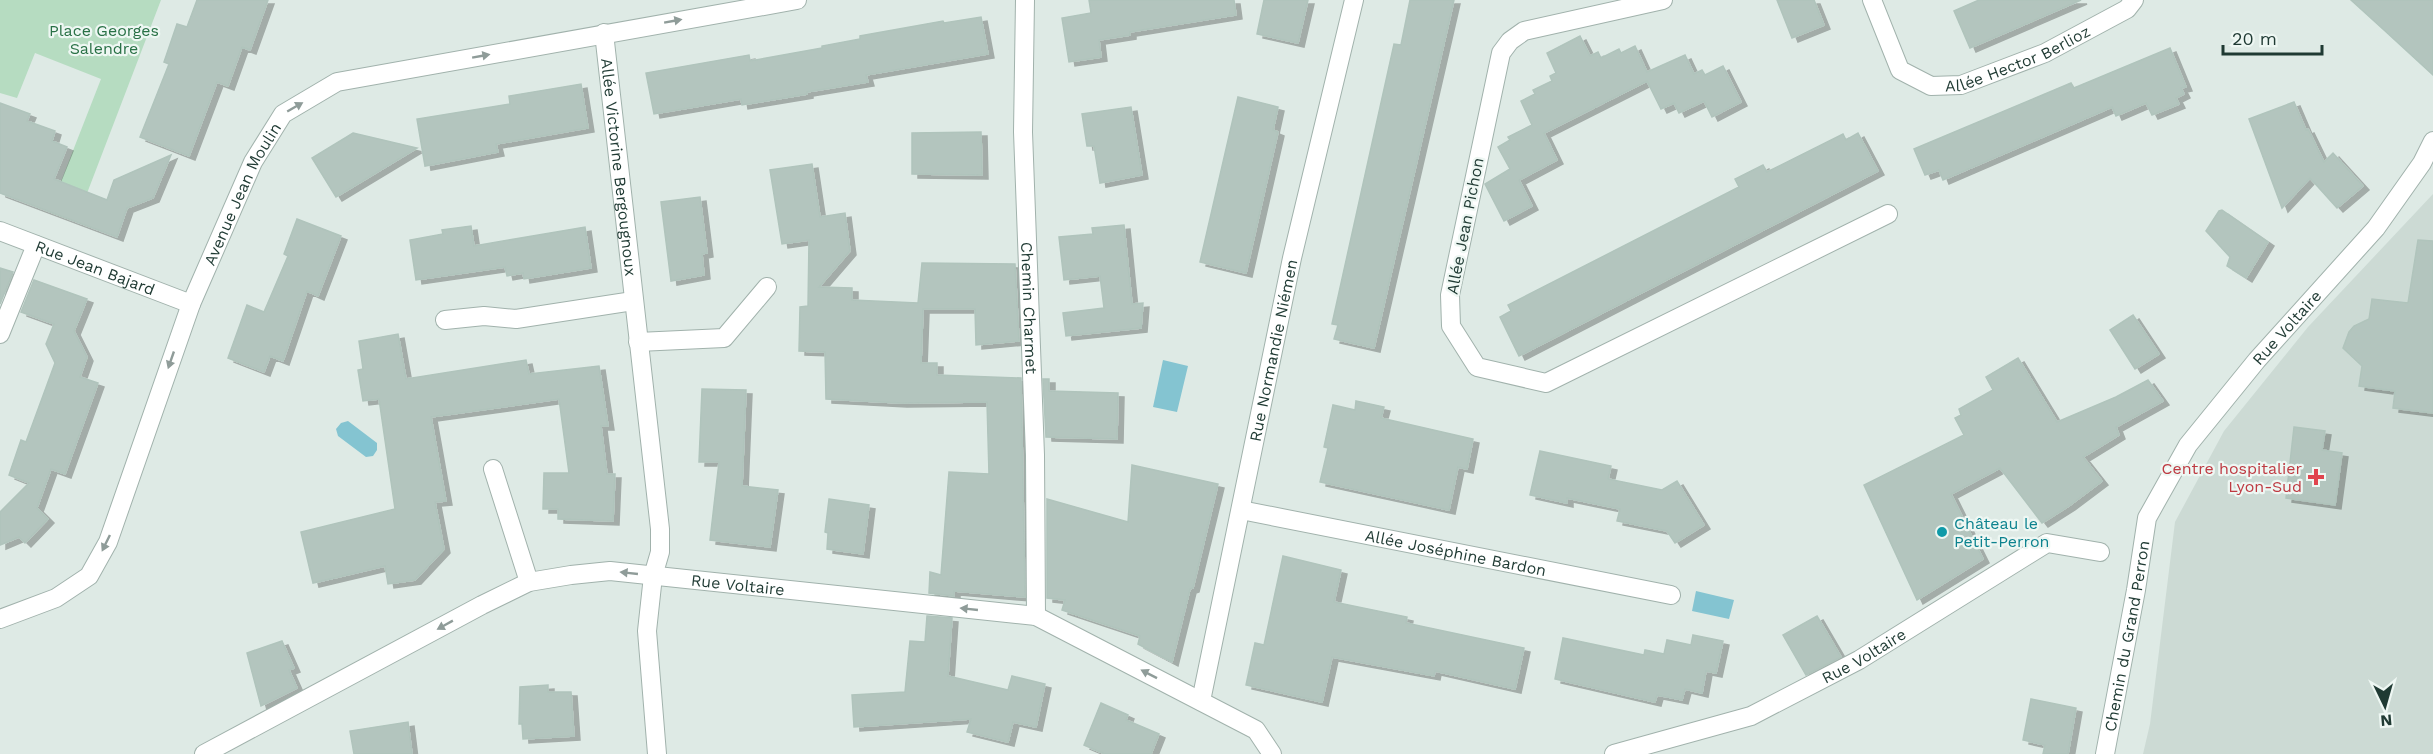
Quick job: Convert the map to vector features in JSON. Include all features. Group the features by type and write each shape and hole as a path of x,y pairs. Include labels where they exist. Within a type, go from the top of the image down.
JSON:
{"street":[{"name":"Avenue Jean Moulin","path":"0,619 56,598 89,576 108,542 190,304 253,162 283,114 337,82 797,0"},
{"name":"Chemin Charmet","path":"1025,0 1023,132 1035,455 1036,616"},
{"name":"Rue Normandie Niémen","path":"1201,701 1292,258 1354,0"},
{"name":"Allée Jean Pichon","path":"1663,0 1524,31 1510,41 1501,53 1450,295 1451,326 1477,367 1546,383 1888,214"},
{"name":"Allée Hector Berlioz","path":"1872,0 1900,70 1931,86 1961,85 2045,53 2127,9 2134,0"},
{"name":"Allée Victorine Bergougnoux","path":"604,33 660,529 660,552 653,576 647,631 657,754"},
{"name":"Rue Voltaire","path":"2147,518 2188,445 2257,360 2376,228 2422,163 2433,141"},
{"name":"Rue Jean Bajard","path":"0,231 190,304"},
{"path":"0,334 36,245"},
{"path":"638,342 724,339 767,287"},
{"name":"Allée Victorine Bergougnoux","path":"445,320 484,316 516,319 633,301"},
{"path":"493,469 529,582"},
{"name":"Allée Joséphine Bardon","path":"1241,510 1671,595"},
{"name":"Chemin du Grand Perron","path":"2105,754 2147,518"},
{"name":"Rue Voltaire","path":"1614,754 1751,716 1859,660 2047,543 2100,552"},
{"name":"Rue Voltaire","path":"204,754 529,582 610,571 1036,616 1256,730 1272,754"}],"shaded area":[{"name":"Centre hospitalier Lyon-Sud","path":"2433,194 2433,754 2143,754 2150,724 2175,522 2224,431 2308,327"}],"green space":[{"name":"Place Georges Salendre","path":"0,0 161,0 76,222 49,212 101,79 35,53 17,98 0,93"}],"water":[{"path":"1163,360 1188,366 1177,412 1153,407"},
{"path":"348,421 377,443 377,450 373,456 366,457 338,436 336,429 341,423"},
{"path":"1696,591 1734,600 1729,619 1692,611"}],"building":[{"path":"197,0 268,0 250,50 242,47 228,86 217,82 189,156 140,137 169,64 164,62 177,24 187,27"},
{"path":"1089,0 1234,0 1236,15 1130,32 1130,35 1099,40 1101,57 1069,62 1062,18 1091,13"},
{"path":"1264,0 1308,0 1298,43 1257,34"},
{"path":"1410,0 1454,0 1374,348 1334,339 1338,325 1332,324 1394,44 1401,45"},
{"path":"1777,0 1814,0 1824,25 1792,38"},
{"path":"1979,0 2081,0 1970,48 1954,11"},
{"path":"2351,0 2433,0 2433,75 2384,30"},
{"path":"981,17 988,54 866,75 868,82 807,92 807,94 742,105 741,99 654,114 646,73 749,55 750,61 822,48 822,46 860,39 860,36 943,21 944,23"},
{"path":"1580,36 1590,56 1598,52 1601,58 1619,49 1621,53 1635,46 1647,72 1685,55 1694,74 1702,70 1705,75 1723,66 1741,102 1712,117 1704,101 1679,113 1674,103 1661,109 1647,81 1544,133 1557,160 1519,180 1532,206 1504,221 1485,184 1510,169 1498,147 1510,140 1508,137 1532,125 1521,101 1535,94 1533,90 1552,81 1550,76 1556,73 1547,53"},
{"path":"2170,48 2186,87 2181,88 2184,94 2176,98 2179,104 2152,115 2146,103 2116,116 2112,107 1943,180 1939,170 1925,175 1914,149 2071,83 2074,88"},
{"path":"581,84 588,128 496,144 498,152 425,166 417,119 510,104 509,96"},
{"path":"1238,97 1278,107 1273,130 1278,132 1246,273 1200,262"},
{"path":"2294,102 2324,162 2333,153 2363,186 2337,208 2310,178 2282,208 2249,119"},
{"path":"0,103 30,114 27,121 55,131 52,141 67,147 54,179 107,200 114,180 171,155 153,198 127,208 117,237 0,193"},
{"path":"1131,107 1142,175 1100,183 1094,146 1087,146 1082,114"},
{"path":"981,132 982,175 912,174 912,133"},
{"path":"353,133 417,148 336,197 312,158"},
{"path":"1858,133 1878,171 1519,356 1500,317 1511,311 1508,305 1739,187 1735,179 1763,165 1767,172 1843,134 1846,140"},
{"path":"812,164 820,217 845,213 850,251 819,287 852,288 852,300 918,303 922,263 1015,264 1019,341 976,345 975,309 923,309 921,363 937,363 937,375 1021,378 1025,597 954,591 954,596 929,593 930,572 941,575 949,472 989,474 987,402 901,403 826,399 825,352 799,351 800,307 808,306 809,240 782,244 770,170"},
{"path":"700,197 707,253 702,254 704,275 671,281 661,202"},
{"path":"2222,210 2268,242 2246,278 2227,266 2230,257 2206,231"},
{"path":"297,219 341,236 318,296 307,291 283,361 270,356 264,372 228,358 247,305 264,312 288,256 284,254"},
{"path":"1124,225 1132,304 1143,303 1141,328 1066,336 1063,313 1104,308 1100,276 1064,280 1059,237 1093,234 1092,228"},
{"path":"471,226 474,246 585,227 591,268 524,279 523,273 507,276 505,267 416,280 410,240 443,234 442,230"},
{"path":"2418,240 2433,241 2433,413 2393,408 2395,391 2359,386 2362,366 2343,348 2354,326 2369,319 2372,299 2408,303"},
{"path":"0,268 13,272 0,304"},
{"path":"34,280 87,299 74,331 87,357 80,377 98,383 65,474 51,469 37,508 48,519 25,543 19,537 0,545 0,512 29,483 9,475 21,440 26,442 55,363 46,344 54,324 21,312"},
{"path":"2133,315 2159,354 2135,369 2110,330"},
{"path":"398,334 406,379 526,360 529,374 599,366 608,426 601,426 607,474 615,474 613,521 558,519 558,509 543,509 544,473 569,473 559,399 431,417 446,501 435,502 444,549 415,580 388,584 385,566 313,583 301,532 395,509 379,399 363,401 358,370 363,369 359,341"},
{"path":"2018,358 2057,422 2116,397 2148,380 2163,401 2116,427 2119,435 2083,457 2102,481 2042,523 2000,468 1951,494 1983,559 1917,600 1864,485 1964,435 1955,418 1961,415 1959,409 1993,390 1986,377"},
{"path":"1043,379 1049,379 1049,391 1118,393 1117,439 1046,437"},
{"path":"702,389 746,390 742,486 778,490 770,547 710,540 719,462 699,462"},
{"path":"1356,401 1384,407 1381,418 1473,439 1467,469 1458,467 1449,510 1320,482 1328,448 1324,447 1333,405 1355,410"},
{"path":"2294,427 2325,431 2322,450 2342,453 2335,505 2286,498"},
{"path":"1540,451 1611,466 1608,479 1662,490 1677,481 1704,525 1675,543 1667,531 1617,521 1620,509 1567,498 1567,503 1530,495"},
{"path":"1132,465 1218,484 1193,588 1190,589 1172,662 1138,644 1140,636 1062,610 1065,600 1047,598 1047,499 1128,522"},
{"path":"829,499 869,505 863,554 827,549 828,533 825,532"},
{"path":"1283,556 1341,570 1334,602 1407,617 1406,623 1524,648 1515,689 1435,671 1434,676 1332,657 1322,702 1246,685 1255,643 1264,645"},
{"path":"927,616 952,618 948,676 1008,690 1012,676 1045,684 1036,727 1013,722 1008,742 967,732 971,719 854,727 852,695 905,692 910,641 925,642"},
{"path":"1817,616 1841,657 1806,675 1783,635"},
{"path":"1693,635 1723,641 1716,673 1706,671 1702,693 1685,689 1682,700 1657,695 1655,702 1555,679 1563,638 1644,655 1645,650 1664,654 1667,640 1691,645"},
{"path":"282,641 294,668 289,670 297,688 261,706 247,653"},
{"path":"548,685 548,692 571,692 574,736 523,739 522,724 519,724 520,687"},
{"path":"2031,699 2076,708 2068,754 2043,754 2045,745 2023,740"},
{"path":"1101,703 1128,715 1126,720 1159,734 1151,754 1105,754 1084,745"},
{"path":"408,722 412,754 354,754 350,731"}],"place":[{"name":"Centre hospitalier Lyon-Sud","path":"2316,477"},
{"name":"Château le Petit-Perron","path":"1942,532"}]}
